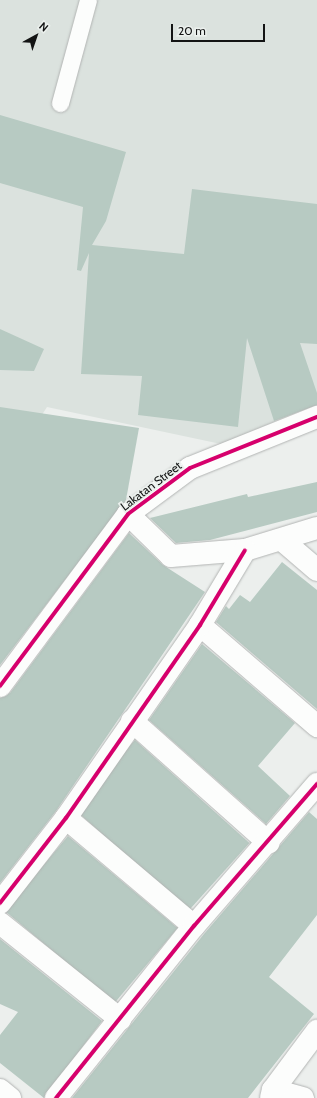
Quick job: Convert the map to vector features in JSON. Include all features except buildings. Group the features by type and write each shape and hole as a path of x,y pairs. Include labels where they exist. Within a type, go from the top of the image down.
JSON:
{"street":[{"name":"Lakatan Street","path":"1,682 128,514 190,468 317,417"},
{"path":"128,514 171,556 245,550 282,540 317,528"},
{"path":"282,540 317,570"},
{"path":"0,903 66,818 200,625 245,550"},
{"path":"200,625 317,726"},
{"path":"132,721 270,843"},
{"path":"56,1098 194,926 270,843 317,784"},
{"path":"66,818 194,926"},
{"path":"0,923 120,1019"},
{"path":"303,1098 272,1094 317,1031"},
{"path":"0,1090 10,1098"}],"lane":[{"path":"60,103 88,0"}],"shaded area":[{"path":"0,0 317,0 317,404 221,444 47,407 0,480"}],"cycle path":[{"path":"0,686 128,514 190,468 317,417"},
{"path":"0,903 66,818 200,625 245,550"},
{"path":"56,1098 194,926 317,784"}]}
